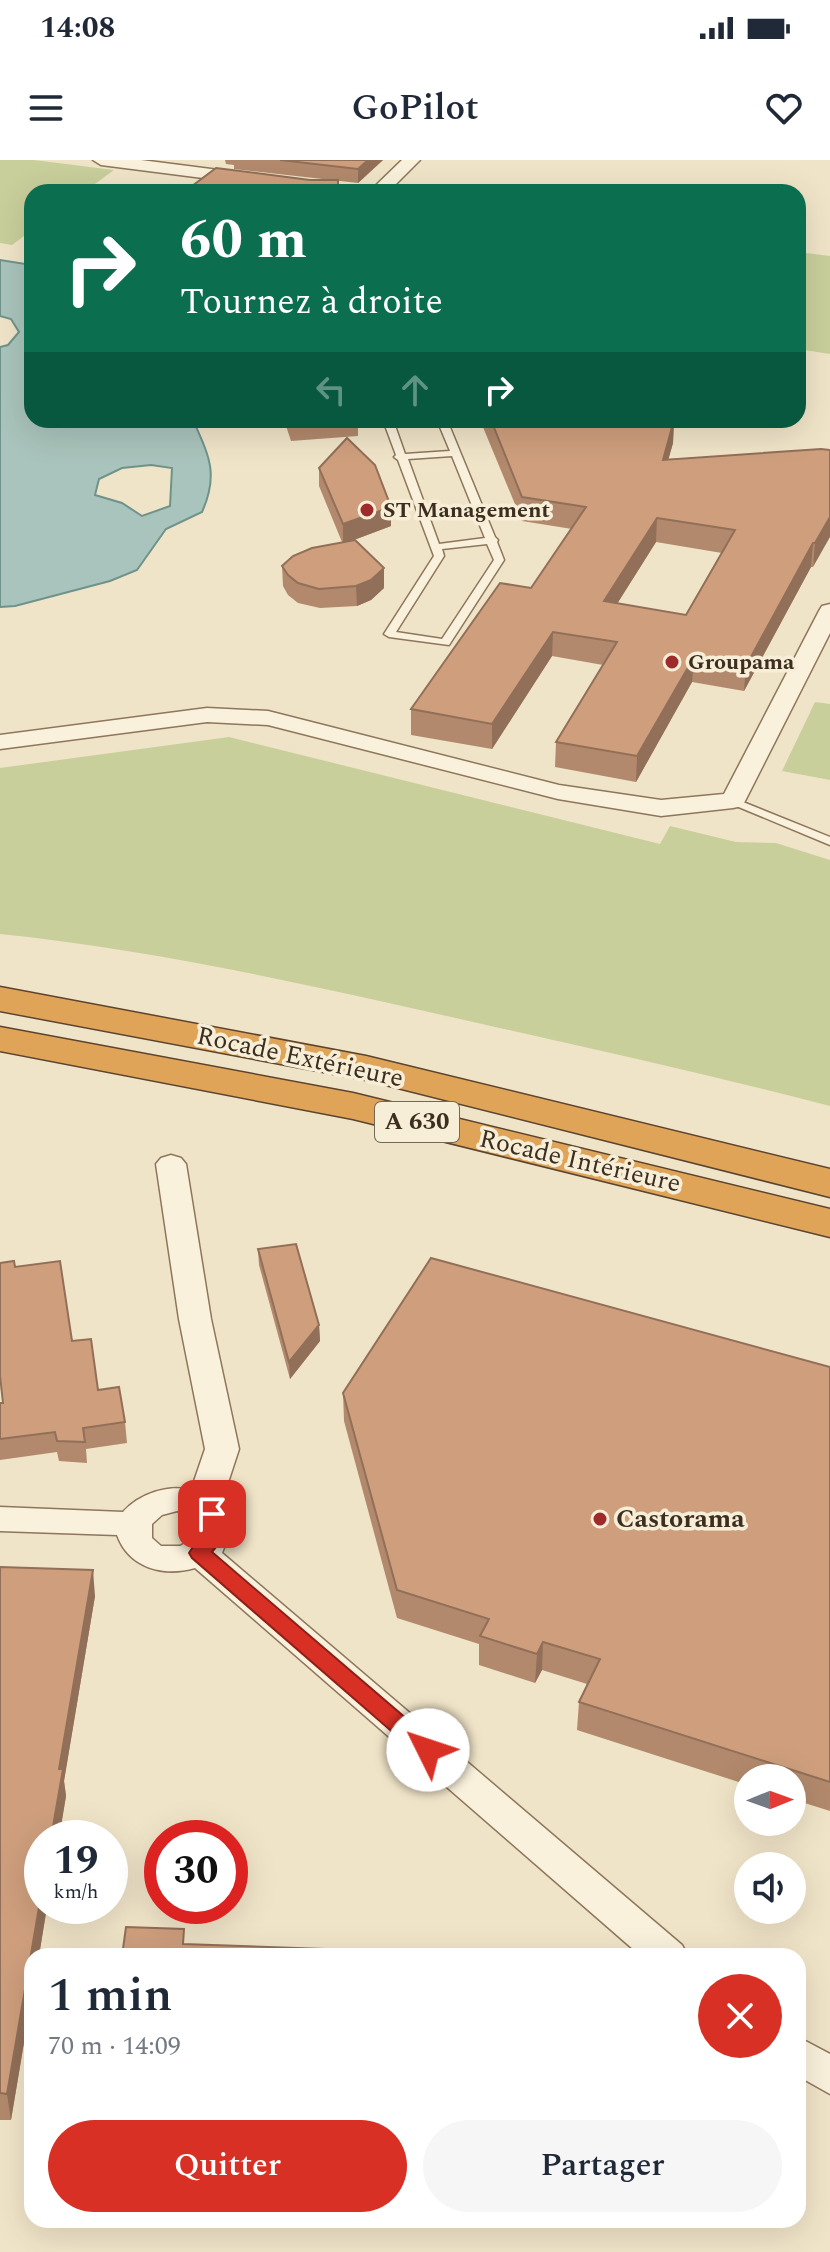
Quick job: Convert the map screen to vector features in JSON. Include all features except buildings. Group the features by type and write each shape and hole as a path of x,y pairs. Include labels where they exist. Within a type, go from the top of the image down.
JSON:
{"highway":[{"name":"Rocade Extérieure","path":"0,999 366,1068 830,1183"},
{"name":"Rocade Intérieure","path":"0,1039 353,1106 830,1223"}],"street":[{"path":"101,160 288,184"},
{"path":"386,184 412,160"},
{"path":"0,742 207,715 268,718 558,792 661,808 733,801 830,611"},
{"path":"171,1164 195,1319 222,1449 203,1506"},
{"path":"162,1501 191,1501 203,1506 216,1524 210,1545 200,1553 186,1558 157,1558 136,1545 133,1524 139,1514 162,1501"},
{"path":"0,1519 133,1524"},
{"path":"200,1553 659,1948"},
{"path":"806,2060 830,2076"}],"lane":[{"path":"390,428 439,556 389,634 445,643 499,560 445,428"},
{"path":"399,457 456,453"},
{"path":"436,547 493,540"},
{"path":"733,801 830,841"}],"green space":[{"path":"0,160 34,160 114,170 95,184 24,184 24,236 12,245 0,243"},
{"path":"806,253 830,256 830,354 806,350"},
{"path":"815,702 830,704 830,780 782,771"},
{"path":"229,737 660,844 670,826 736,842 776,843 830,860 830,1106 303,984 122,950 0,934 0,768"}],"water":[{"path":"0,260 24,264 24,428 196,428 211,476 202,512 166,529 137,570 110,581 15,606 0,607 0,347 8,345 19,332 11,319 0,316","holes":["151,465 172,468 170,506 142,516 122,503 95,495 99,479 122,468"]}],"place":[{"name":"ST Management","path":"367,510"},
{"name":"Groupama","path":"672,662"},
{"name":"Castorama","path":"600,1519"}],"route":[{"path":"212,1514 216,1524 215,1535 210,1545 200,1553 428,1750"}]}
